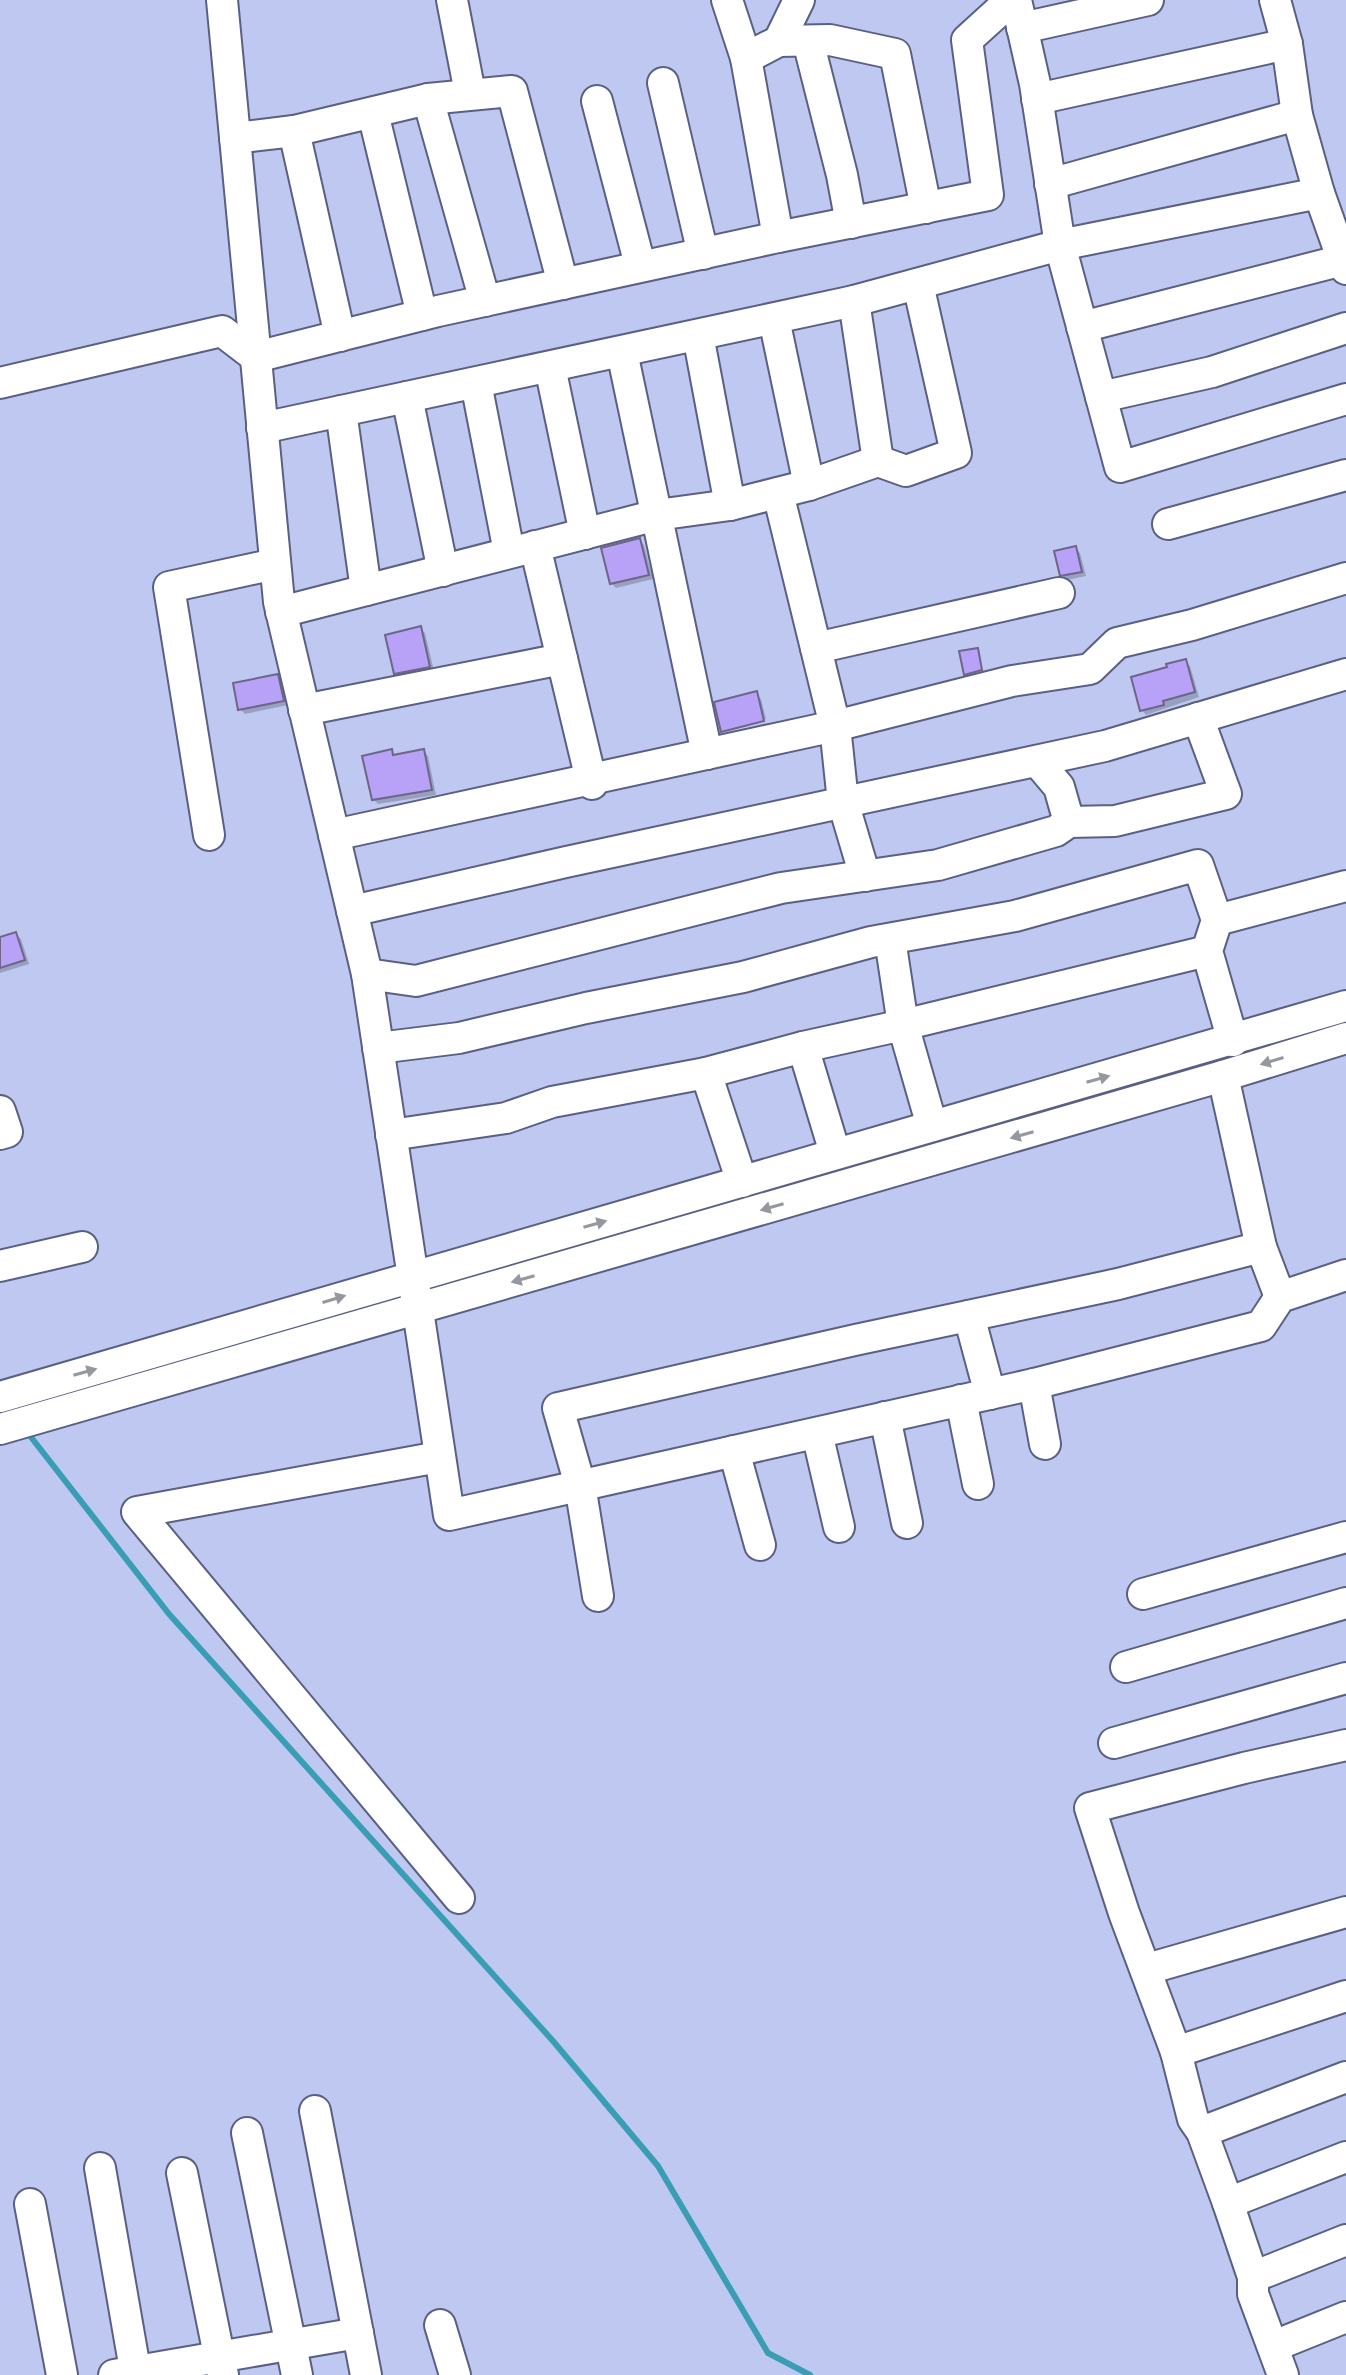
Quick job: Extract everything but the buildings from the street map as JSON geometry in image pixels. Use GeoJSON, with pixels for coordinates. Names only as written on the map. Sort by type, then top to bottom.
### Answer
{"type":"FeatureCollection","features":[{"type":"Feature","properties":{"kind":"street"},"geometry":{"type":"LineString","coordinates":[[222,0],[281,612],[367,974],[449,1515],[1034,1384],[1261,1326],[1280,1297],[1346,1275]]}},
{"type":"Feature","properties":{"kind":"street"},"geometry":{"type":"LineString","coordinates":[[452,0],[470,93]]}},
{"type":"Feature","properties":{"kind":"street"},"geometry":{"type":"LineString","coordinates":[[727,0],[746,58],[778,237]]}},
{"type":"Feature","properties":{"kind":"street"},"geometry":{"type":"LineString","coordinates":[[799,0],[793,41],[842,175],[851,223]]}},
{"type":"Feature","properties":{"kind":"street"},"geometry":{"type":"LineString","coordinates":[[256,357],[640,265],[988,195],[967,40],[1016,9],[1148,0]]}},
{"type":"Feature","properties":{"kind":"street"},"geometry":{"type":"LineString","coordinates":[[1082,327],[1344,264],[1319,193],[1297,115],[1287,44],[1275,0]]}},
{"type":"Feature","properties":{"kind":"street"},"geometry":{"type":"LineString","coordinates":[[1016,9],[1037,99],[1060,245],[1120,467],[1346,399]]}},
{"type":"Feature","properties":{"kind":"street"},"geometry":{"type":"LineString","coordinates":[[746,58],[793,41],[830,40],[895,54],[926,208]]}},
{"type":"Feature","properties":{"kind":"street"},"geometry":{"type":"LineString","coordinates":[[1037,99],[1287,44]]}},
{"type":"Feature","properties":{"kind":"street"},"geometry":{"type":"LineString","coordinates":[[663,83],[703,254]]}},
{"type":"Feature","properties":{"kind":"street"},"geometry":{"type":"LineString","coordinates":[[235,138],[294,131],[428,99],[512,91],[563,284]]}},
{"type":"Feature","properties":{"kind":"street"},"geometry":{"type":"LineString","coordinates":[[428,99],[485,301]]}},
{"type":"Feature","properties":{"kind":"street"},"geometry":{"type":"LineString","coordinates":[[597,101],[640,265]]}},
{"type":"Feature","properties":{"kind":"street"},"geometry":{"type":"LineString","coordinates":[[373,113],[422,315]]}},
{"type":"Feature","properties":{"kind":"street"},"geometry":{"type":"LineString","coordinates":[[1050,184],[1297,115]]}},
{"type":"Feature","properties":{"kind":"street"},"geometry":{"type":"LineString","coordinates":[[294,131],[340,336]]}},
{"type":"Feature","properties":{"kind":"street"},"geometry":{"type":"LineString","coordinates":[[262,428],[854,301],[1060,245],[1319,193]]}},
{"type":"Feature","properties":{"kind":"street"},"geometry":{"type":"LineString","coordinates":[[281,612],[657,515],[730,505],[778,493],[878,461],[906,471],[956,453],[918,284]]}},
{"type":"Feature","properties":{"kind":"street"},"geometry":{"type":"LineString","coordinates":[[854,301],[878,461]]}},
{"type":"Feature","properties":{"kind":"street"},"geometry":{"type":"LineString","coordinates":[[774,319],[809,485]]}},
{"type":"Feature","properties":{"kind":"street"},"geometry":{"type":"LineString","coordinates":[[1101,397],[1212,372],[1346,328]]}},
{"type":"Feature","properties":{"kind":"street"},"geometry":{"type":"LineString","coordinates":[[0,383],[222,331],[256,357]]}},
{"type":"Feature","properties":{"kind":"street"},"geometry":{"type":"LineString","coordinates":[[698,335],[730,505]]}},
{"type":"Feature","properties":{"kind":"street"},"geometry":{"type":"LineString","coordinates":[[622,352],[707,754]]}},
{"type":"Feature","properties":{"kind":"street"},"geometry":{"type":"LineString","coordinates":[[550,367],[585,534]]}},
{"type":"Feature","properties":{"kind":"street"},"geometry":{"type":"LineString","coordinates":[[476,383],[522,549],[562,659],[591,782]]}},
{"type":"Feature","properties":{"kind":"street"},"geometry":{"type":"LineString","coordinates":[[407,397],[443,571]]}},
{"type":"Feature","properties":{"kind":"street"},"geometry":{"type":"LineString","coordinates":[[341,411],[366,590]]}},
{"type":"Feature","properties":{"kind":"street"},"geometry":{"type":"LineString","coordinates":[[1168,524],[1346,475]]}},
{"type":"Feature","properties":{"kind":"street"},"geometry":{"type":"LineString","coordinates":[[778,493],[835,726],[843,802],[865,876]]}},
{"type":"Feature","properties":{"kind":"street"},"geometry":{"type":"LineString","coordinates":[[209,835],[169,587],[275,564]]}},
{"type":"Feature","properties":{"kind":"street"},"geometry":{"type":"LineString","coordinates":[[334,835],[591,782],[835,726],[1012,681],[1090,669],[1117,643],[1192,625],[1346,578]]}},
{"type":"Feature","properties":{"kind":"street"},"geometry":{"type":"LineString","coordinates":[[816,648],[1059,593]]}},
{"type":"Feature","properties":{"kind":"street"},"geometry":{"type":"LineString","coordinates":[[304,710],[562,659]]}},
{"type":"Feature","properties":{"kind":"street"},"geometry":{"type":"LineString","coordinates":[[352,911],[1105,746],[1346,674]]}},
{"type":"Feature","properties":{"kind":"street"},"geometry":{"type":"LineString","coordinates":[[367,974],[416,981],[781,888],[938,865],[1056,831],[1069,822],[1115,821],[1226,794],[1198,718]]}},
{"type":"Feature","properties":{"kind":"street"},"geometry":{"type":"LineString","coordinates":[[1037,761],[1059,787],[1069,822]]}},
{"type":"Feature","properties":{"kind":"street"},"geometry":{"type":"LineString","coordinates":[[378,1048],[459,1038],[586,1008],[743,977],[890,939],[1015,916],[1198,865],[1217,920],[1207,951],[1233,1041]]}},
{"type":"Feature","properties":{"kind":"street"},"geometry":{"type":"LineString","coordinates":[[1217,920],[1346,886]]}},
{"type":"Feature","properties":{"kind":"street"},"geometry":{"type":"LineString","coordinates":[[890,939],[903,1025],[932,1126]]}},
{"type":"Feature","properties":{"kind":"street"},"geometry":{"type":"LineString","coordinates":[[391,1135],[506,1118],[552,1102],[706,1073],[1207,951]]}},
{"type":"Feature","properties":{"kind":"street"},"geometry":{"type":"LineString","coordinates":[[5,1396],[1346,1006]]}},
{"type":"Feature","properties":{"kind":"street"},"geometry":{"type":"LineString","coordinates":[[13,1425],[1346,1038]]}},
{"type":"Feature","properties":{"kind":"street"},"geometry":{"type":"LineString","coordinates":[[803,1047],[835,1153]]}},
{"type":"Feature","properties":{"kind":"street"},"geometry":{"type":"LineString","coordinates":[[706,1073],[742,1182]]}},
{"type":"Feature","properties":{"kind":"street"},"geometry":{"type":"LineString","coordinates":[[1223,1076],[1261,1247],[1280,1297]]}},
{"type":"Feature","properties":{"kind":"street"},"geometry":{"type":"LineString","coordinates":[[0,1111],[7,1132],[0,1134]]}},
{"type":"Feature","properties":{"kind":"street"},"geometry":{"type":"LineString","coordinates":[[0,1266],[82,1247]]}},
{"type":"Feature","properties":{"kind":"street"},"geometry":{"type":"LineString","coordinates":[[598,1596],[580,1485],[558,1408],[1118,1284],[1261,1247]]}},
{"type":"Feature","properties":{"kind":"street"},"geometry":{"type":"LineString","coordinates":[[969,1316],[976,1397],[978,1484]]}},
{"type":"Feature","properties":{"kind":"street"},"geometry":{"type":"LineString","coordinates":[[1034,1384],[1045,1444]]}},
{"type":"Feature","properties":{"kind":"street"},"geometry":{"type":"LineString","coordinates":[[885,1417],[907,1523]]}},
{"type":"Feature","properties":{"kind":"street"},"geometry":{"type":"LineString","coordinates":[[817,1433],[839,1527]]}},
{"type":"Feature","properties":{"kind":"street"},"geometry":{"type":"LineString","coordinates":[[734,1451],[760,1545]]}},
{"type":"Feature","properties":{"kind":"street"},"geometry":{"type":"LineString","coordinates":[[439,1457],[137,1512],[459,1898]]}},
{"type":"Feature","properties":{"kind":"street"},"geometry":{"type":"LineString","coordinates":[[1143,1594],[1346,1537]]}},
{"type":"Feature","properties":{"kind":"street"},"geometry":{"type":"LineString","coordinates":[[1126,1667],[1346,1603]]}},
{"type":"Feature","properties":{"kind":"street"},"geometry":{"type":"LineString","coordinates":[[1114,1743],[1346,1678]]}},
{"type":"Feature","properties":{"kind":"street"},"geometry":{"type":"LineString","coordinates":[[1283,2375],[1253,2294],[1253,2277],[1228,2203],[1202,2132],[1193,2119],[1176,2052],[1124,1913],[1090,1808],[1346,1745]]}},
{"type":"Feature","properties":{"kind":"street"},"geometry":{"type":"LineString","coordinates":[[1147,1969],[1346,1912]]}},
{"type":"Feature","properties":{"kind":"street"},"geometry":{"type":"LineString","coordinates":[[1176,2052],[1346,1996]]}},
{"type":"Feature","properties":{"kind":"street"},"geometry":{"type":"LineString","coordinates":[[1202,2132],[1346,2077]]}},
{"type":"Feature","properties":{"kind":"street"},"geometry":{"type":"LineString","coordinates":[[315,2111],[366,2375]]}},
{"type":"Feature","properties":{"kind":"street"},"geometry":{"type":"LineString","coordinates":[[247,2133],[297,2375]]}},
{"type":"Feature","properties":{"kind":"street"},"geometry":{"type":"LineString","coordinates":[[1228,2203],[1346,2157]]}},
{"type":"Feature","properties":{"kind":"street"},"geometry":{"type":"LineString","coordinates":[[100,2168],[128,2374],[222,2366],[291,2344],[358,2333]]}},
{"type":"Feature","properties":{"kind":"street"},"geometry":{"type":"LineString","coordinates":[[182,2173],[222,2366]]}},
{"type":"Feature","properties":{"kind":"street"},"geometry":{"type":"LineString","coordinates":[[30,2204],[62,2375]]}},
{"type":"Feature","properties":{"kind":"street"},"geometry":{"type":"LineString","coordinates":[[1253,2277],[1346,2240]]}},
{"type":"Feature","properties":{"kind":"street"},"geometry":{"type":"LineString","coordinates":[[1274,2346],[1346,2317]]}},
{"type":"Feature","properties":{"kind":"street"},"geometry":{"type":"LineString","coordinates":[[440,2325],[455,2375]]}},
{"type":"Feature","properties":{"kind":"waterway"},"geometry":{"type":"LineString","coordinates":[[27,1432],[169,1614],[553,2041],[658,2166],[768,2353],[810,2375]]}}]}
